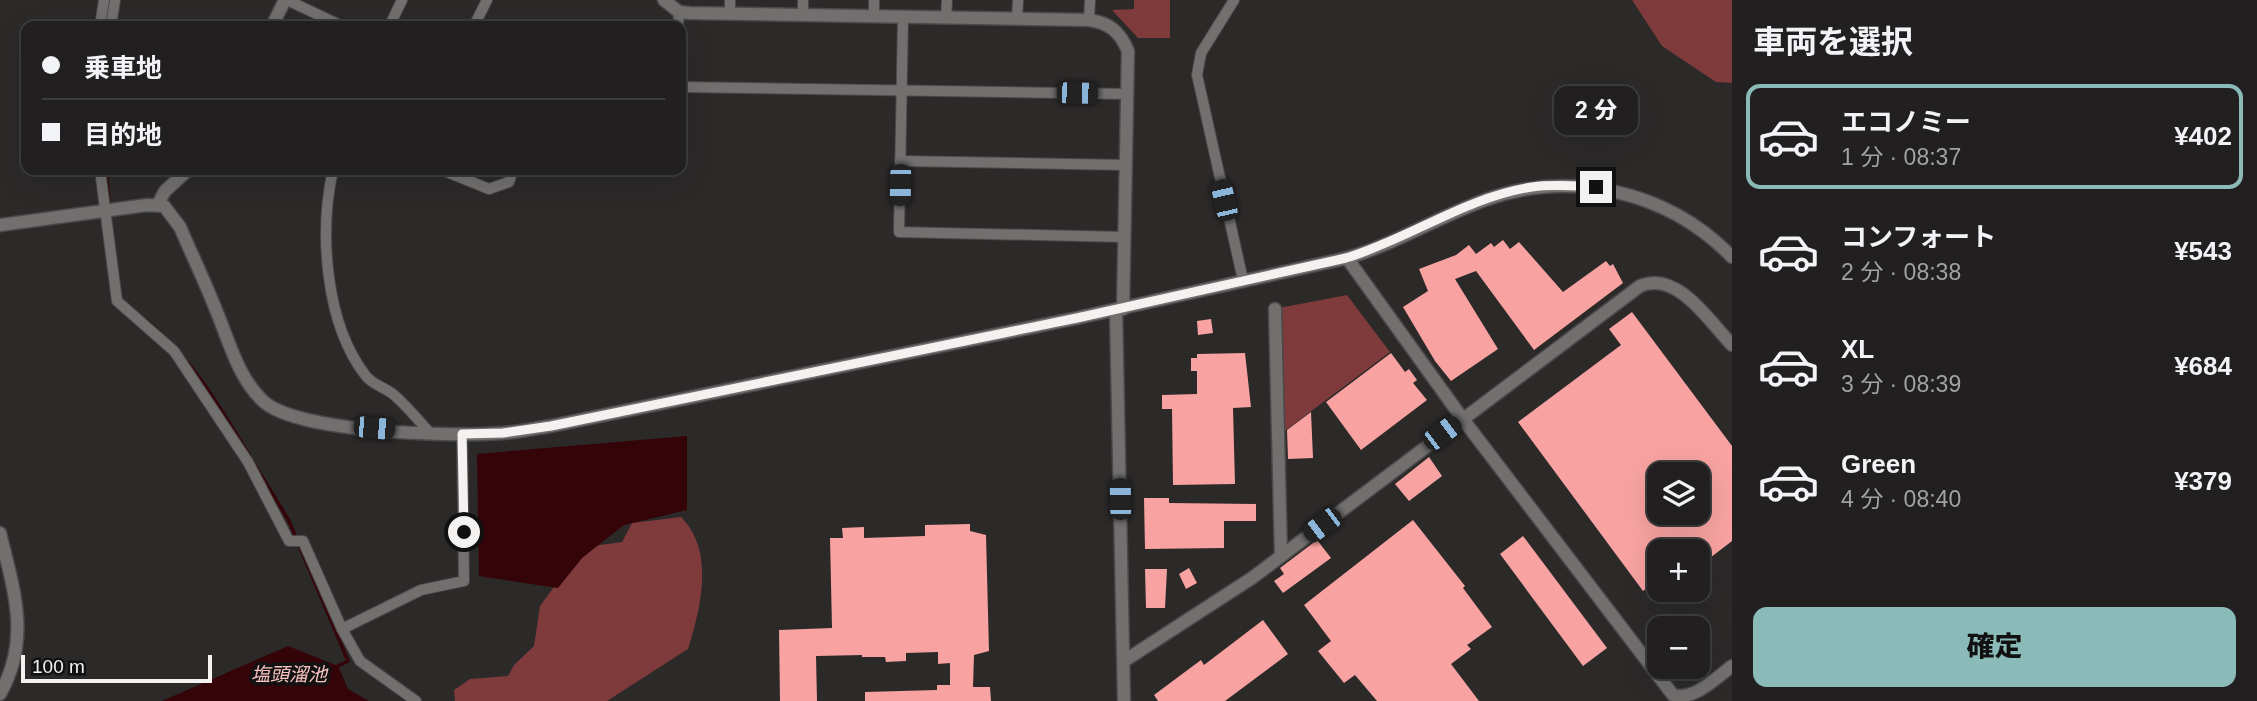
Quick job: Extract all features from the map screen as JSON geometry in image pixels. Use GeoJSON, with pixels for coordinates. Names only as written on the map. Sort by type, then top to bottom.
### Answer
{"type":"FeatureCollection","features":[{"type":"Feature","properties":{"kind":"street"},"geometry":{"type":"LineString","coordinates":[[101,21],[104,0]]}},
{"type":"Feature","properties":{"kind":"street"},"geometry":{"type":"LineString","coordinates":[[112,21],[115,0]]}},
{"type":"Feature","properties":{"kind":"street"},"geometry":{"type":"LineString","coordinates":[[275,21],[286,0],[331,21]]}},
{"type":"Feature","properties":{"kind":"street"},"geometry":{"type":"LineString","coordinates":[[391,21],[402,0]]}},
{"type":"Feature","properties":{"kind":"street"},"geometry":{"type":"LineString","coordinates":[[476,21],[487,0]]}},
{"type":"Feature","properties":{"kind":"street"},"geometry":{"type":"LineString","coordinates":[[664,0],[679,12],[730,7],[803,15],[1089,20],[1110,26],[1124,41],[1128,51],[1128,94],[1119,309],[1124,701]]}},
{"type":"Feature","properties":{"kind":"street"},"geometry":{"type":"LineString","coordinates":[[803,0],[803,15]]}},
{"type":"Feature","properties":{"kind":"street"},"geometry":{"type":"LineString","coordinates":[[874,0],[874,16]]}},
{"type":"Feature","properties":{"kind":"street"},"geometry":{"type":"LineString","coordinates":[[946,18],[947,0]]}},
{"type":"Feature","properties":{"kind":"street"},"geometry":{"type":"LineString","coordinates":[[1017,19],[1018,0]]}},
{"type":"Feature","properties":{"kind":"street"},"geometry":{"type":"LineString","coordinates":[[1089,20],[1090,0]]}},
{"type":"Feature","properties":{"kind":"street"},"geometry":{"type":"LineString","coordinates":[[1234,0],[1201,53],[1197,75],[1243,280]]}},
{"type":"Feature","properties":{"kind":"street"},"geometry":{"type":"LineString","coordinates":[[678,21],[679,12]]}},
{"type":"Feature","properties":{"kind":"street"},"geometry":{"type":"LineString","coordinates":[[903,17],[899,232],[1124,237]]}},
{"type":"Feature","properties":{"kind":"street"},"geometry":{"type":"LineString","coordinates":[[686,87],[1128,94]]}},
{"type":"Feature","properties":{"kind":"street"},"geometry":{"type":"LineString","coordinates":[[900,161],[1126,165]]}},
{"type":"Feature","properties":{"kind":"street"},"geometry":{"type":"LineString","coordinates":[[100,175],[117,302],[174,351],[248,462],[289,541],[303,541],[342,629],[360,661],[416,701]]}},
{"type":"Feature","properties":{"kind":"street"},"geometry":{"type":"LineString","coordinates":[[158,204],[165,191],[183,175]]}},
{"type":"Feature","properties":{"kind":"street"},"geometry":{"type":"LineString","coordinates":[[332,175],[328,194],[326,260],[331,294],[351,356],[369,380],[402,402],[430,433]]}},
{"type":"Feature","properties":{"kind":"street"},"geometry":{"type":"LineString","coordinates":[[454,175],[489,189],[509,182],[510,175]]}},
{"type":"Feature","properties":{"kind":"street"},"geometry":{"type":"LineString","coordinates":[[0,225],[158,204],[169,209],[174,216],[242,372],[263,402],[276,411],[300,420],[462,434],[503,433],[551,426],[1119,309],[1346,258],[1373,250],[1483,201],[1533,187],[1596,187],[1636,196],[1692,223],[1732,257]]}},
{"type":"Feature","properties":{"kind":"street"},"geometry":{"type":"LineString","coordinates":[[1346,258],[1462,418],[1673,695],[1681,698],[1691,696],[1732,666]]}},
{"type":"Feature","properties":{"kind":"street"},"geometry":{"type":"LineString","coordinates":[[1124,661],[1252,578],[1462,418],[1648,282],[1674,287],[1732,345]]}},
{"type":"Feature","properties":{"kind":"street"},"geometry":{"type":"LineString","coordinates":[[1275,309],[1281,556]]}},
{"type":"Feature","properties":{"kind":"street"},"geometry":{"type":"LineString","coordinates":[[342,629],[421,590],[464,581],[462,434]]}},
{"type":"Feature","properties":{"kind":"street"},"geometry":{"type":"LineString","coordinates":[[0,533],[12,585],[18,651],[12,673],[0,694]]}},
{"type":"Feature","properties":{"kind":"shaded area"},"geometry":{"type":"Polygon","coordinates":[[[1134,0],[1170,0],[1170,38],[1138,38],[1112,10],[1134,9],[1134,0]]]}},
{"type":"Feature","properties":{"kind":"shaded area"},"geometry":{"type":"Polygon","coordinates":[[[1632,0],[1732,0],[1732,83],[1716,82],[1662,46],[1632,0]]]}},
{"type":"Feature","properties":{"kind":"shaded area"},"geometry":{"type":"Polygon","coordinates":[[[1347,295],[1390,352],[1282,433],[1279,308],[1347,295]]]}},
{"type":"Feature","properties":{"kind":"shaded area"},"geometry":{"type":"Polygon","coordinates":[[[681,517],[692,531],[702,563],[700,598],[688,649],[607,701],[455,701],[454,690],[470,679],[508,676],[514,665],[534,646],[540,606],[567,569],[593,546],[622,542],[632,523],[681,517]]]}},
{"type":"Feature","properties":{"kind":"water"},"geometry":{"type":"Polygon","coordinates":[[[687,436],[687,510],[624,525],[582,558],[558,588],[479,576],[477,454],[687,436]]]}},
{"type":"Feature","properties":{"kind":"water","name":"塩頭溜池"},"geometry":{"type":"Polygon","coordinates":[[[288,646],[338,666],[348,689],[369,701],[162,701],[288,646]]]}},
{"type":"Feature","properties":{"kind":"building"},"geometry":{"type":"Polygon","coordinates":[[[1503,240],[1510,249],[1519,242],[1563,292],[1606,261],[1610,266],[1613,264],[1623,283],[1534,350],[1476,271],[1455,279],[1498,349],[1451,381],[1435,361],[1403,307],[1428,291],[1419,269],[1456,255],[1469,245],[1476,254],[1491,243],[1494,247],[1503,240]]]}},
{"type":"Feature","properties":{"kind":"building"},"geometry":{"type":"Polygon","coordinates":[[[1632,312],[1732,446],[1732,541],[1710,558],[1710,539],[1647,539],[1647,588],[1643,591],[1518,422],[1621,345],[1609,329],[1632,312]]]}},
{"type":"Feature","properties":{"kind":"building"},"geometry":{"type":"Polygon","coordinates":[[[1211,319],[1213,333],[1198,335],[1197,321],[1211,319]]]}},
{"type":"Feature","properties":{"kind":"building"},"geometry":{"type":"Polygon","coordinates":[[[1245,353],[1251,407],[1233,408],[1235,484],[1173,485],[1172,409],[1162,409],[1162,395],[1197,394],[1197,371],[1191,371],[1191,358],[1197,358],[1197,354],[1245,353]]]}},
{"type":"Feature","properties":{"kind":"building"},"geometry":{"type":"Polygon","coordinates":[[[1391,353],[1405,372],[1409,369],[1417,380],[1413,383],[1427,400],[1361,450],[1326,402],[1391,353]]]}},
{"type":"Feature","properties":{"kind":"building"},"geometry":{"type":"Polygon","coordinates":[[[1311,412],[1313,458],[1288,459],[1287,430],[1311,412]]]}},
{"type":"Feature","properties":{"kind":"building"},"geometry":{"type":"Polygon","coordinates":[[[1429,457],[1442,476],[1409,501],[1395,484],[1429,457]]]}},
{"type":"Feature","properties":{"kind":"building"},"geometry":{"type":"Polygon","coordinates":[[[1144,498],[1169,498],[1169,503],[1256,504],[1256,521],[1224,521],[1224,548],[1145,549],[1144,498]]]}},
{"type":"Feature","properties":{"kind":"building"},"geometry":{"type":"Polygon","coordinates":[[[1413,520],[1465,586],[1463,588],[1492,627],[1467,645],[1471,649],[1451,664],[1479,701],[1377,701],[1355,675],[1344,683],[1318,651],[1331,641],[1304,605],[1413,520]]]}},
{"type":"Feature","properties":{"kind":"building"},"geometry":{"type":"Polygon","coordinates":[[[970,524],[970,531],[986,535],[989,651],[974,655],[973,687],[990,687],[991,701],[865,701],[865,692],[937,690],[937,685],[950,685],[950,663],[938,664],[938,652],[906,653],[906,661],[886,662],[885,657],[862,655],[816,656],[817,701],[780,701],[779,630],[832,628],[830,538],[843,538],[842,528],[864,527],[864,538],[925,536],[925,525],[970,524]]]}},
{"type":"Feature","properties":{"kind":"building"},"geometry":{"type":"Polygon","coordinates":[[[1523,536],[1607,648],[1583,666],[1500,554],[1523,536]]]}},
{"type":"Feature","properties":{"kind":"building"},"geometry":{"type":"Polygon","coordinates":[[[1317,540],[1331,558],[1283,593],[1274,581],[1284,574],[1280,568],[1317,540]]]}},
{"type":"Feature","properties":{"kind":"building"},"geometry":{"type":"Polygon","coordinates":[[[1189,568],[1197,583],[1186,589],[1179,574],[1189,568]]]}},
{"type":"Feature","properties":{"kind":"building"},"geometry":{"type":"Polygon","coordinates":[[[1145,569],[1167,569],[1165,608],[1146,608],[1145,569]]]}},
{"type":"Feature","properties":{"kind":"building"},"geometry":{"type":"Polygon","coordinates":[[[1263,620],[1288,654],[1225,701],[1158,701],[1154,695],[1201,660],[1204,665],[1263,620]]]}},
{"type":"Feature","properties":{"kind":"waterway"},"geometry":{"type":"LineString","coordinates":[[106,175],[109,204]]}},
{"type":"Feature","properties":{"kind":"waterway"},"geometry":{"type":"LineString","coordinates":[[146,320],[191,367],[249,455]]}},
{"type":"Feature","properties":{"kind":"waterway"},"geometry":{"type":"LineString","coordinates":[[253,462],[289,521],[348,661],[338,666]]}},
{"type":"Feature","properties":{"kind":"route"},"geometry":{"type":"LineString","coordinates":[[464,532],[462,434],[503,433],[551,426],[1097,314],[1346,258],[1373,250],[1509,192],[1533,187],[1596,187]]}}]}
